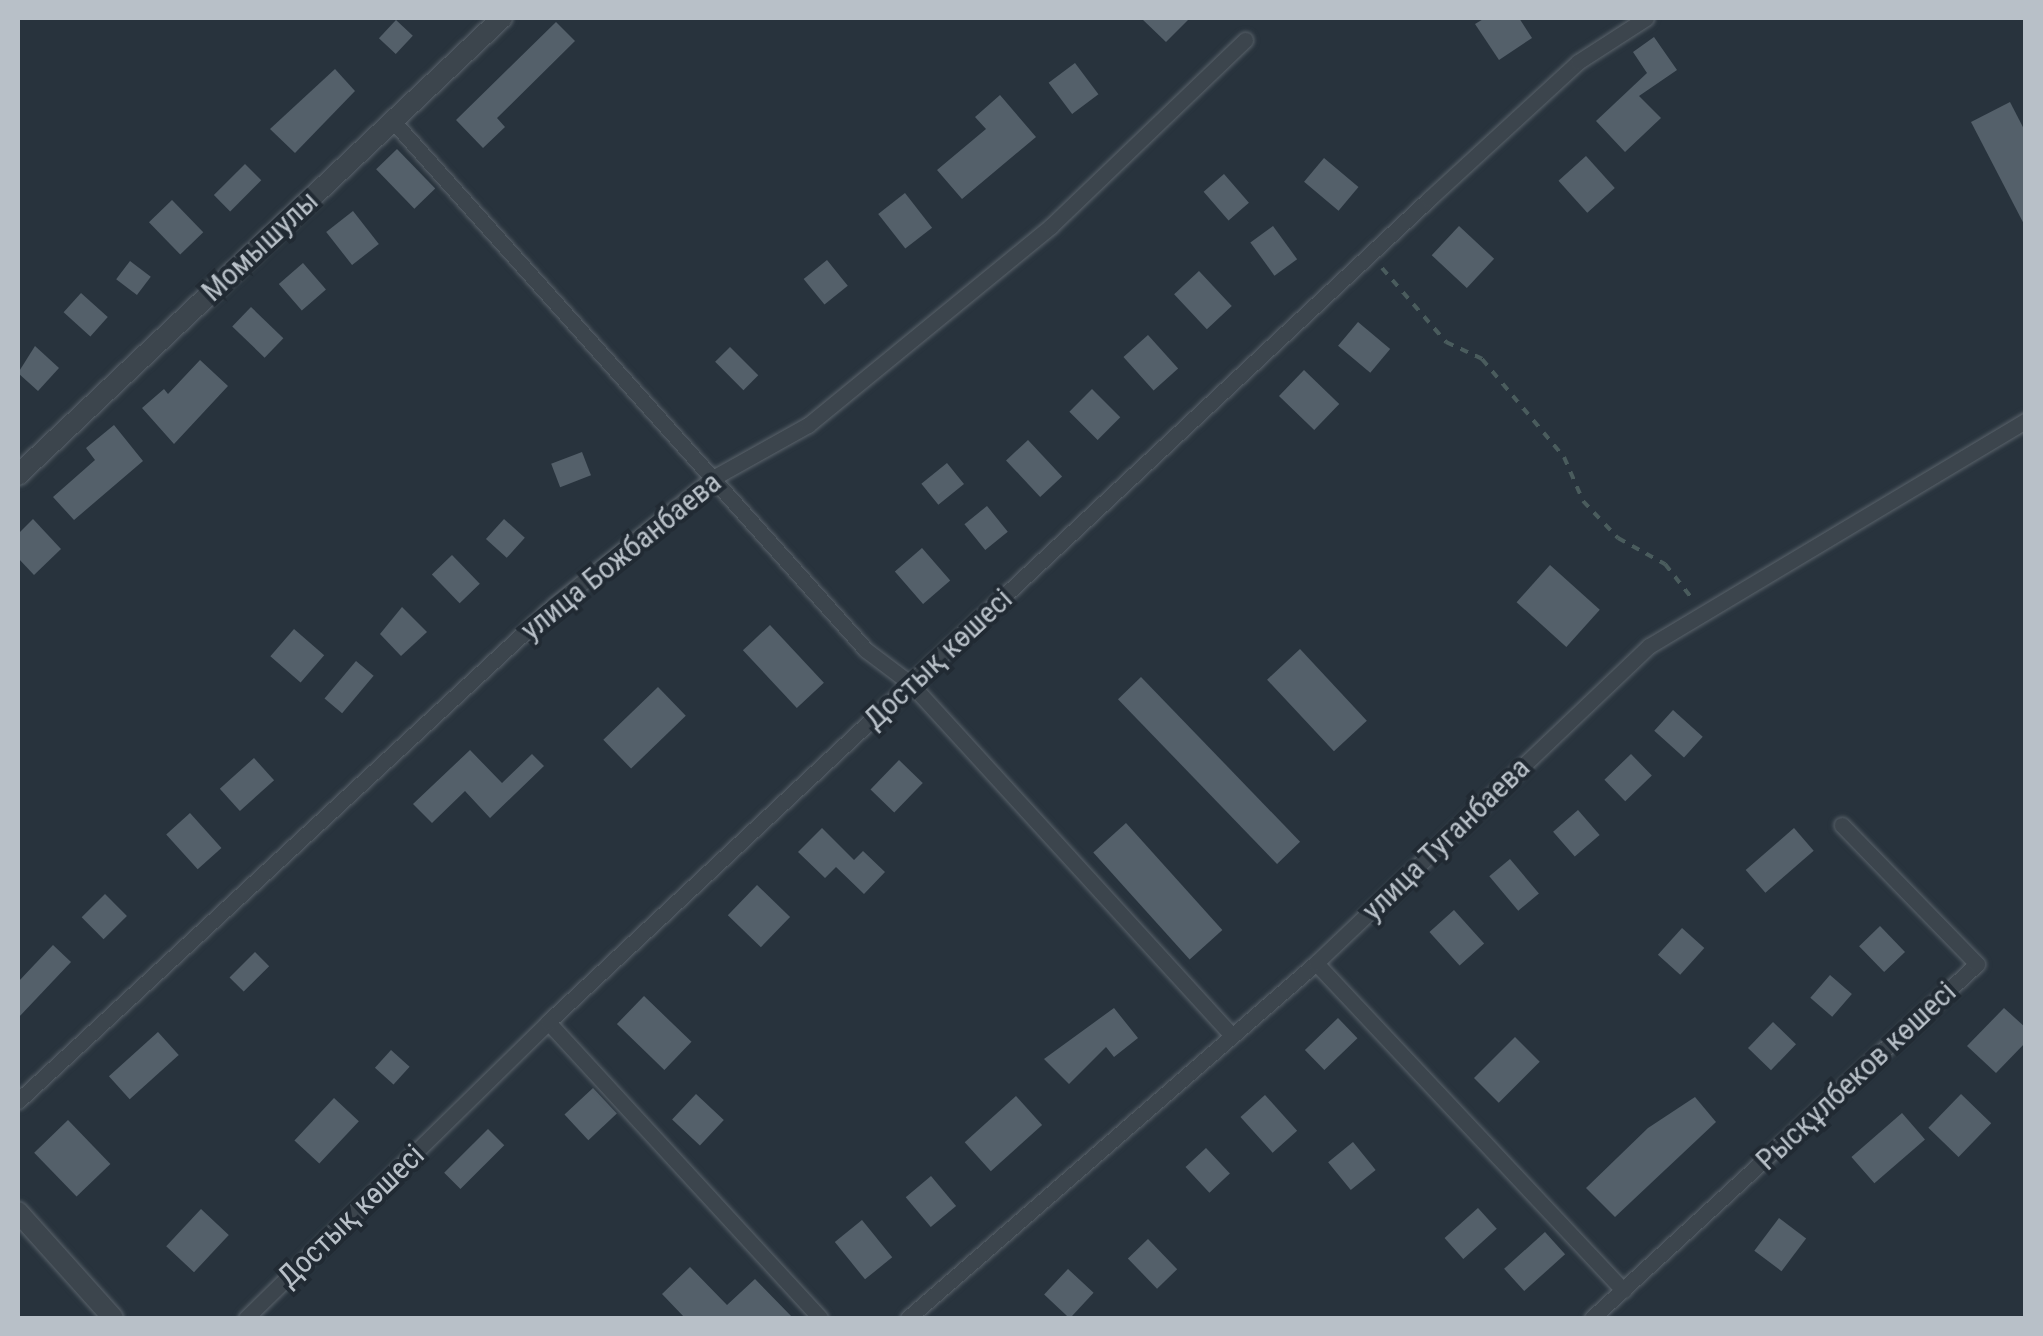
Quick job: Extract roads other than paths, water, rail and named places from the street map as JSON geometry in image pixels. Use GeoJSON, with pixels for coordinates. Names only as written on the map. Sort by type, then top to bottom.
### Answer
{"type":"FeatureCollection","features":[{"type":"Feature","properties":{"kind":"street","name":"Момышулы"},"geometry":{"type":"LineString","coordinates":[[18,474],[502,18]]}},
{"type":"Feature","properties":{"kind":"street","name":"Достық көшесі"},"geometry":{"type":"LineString","coordinates":[[246,1318],[548,1022],[1370,254],[1578,62],[1646,18]]}},
{"type":"Feature","properties":{"kind":"street","name":"улица Божбанбаева"},"geometry":{"type":"LineString","coordinates":[[18,1101],[554,605],[712,478],[808,425],[1052,226],[1246,40]]}},
{"type":"Feature","properties":{"kind":"street"},"geometry":{"type":"LineString","coordinates":[[392,120],[866,650],[911,684],[1232,1036]]}},
{"type":"Feature","properties":{"kind":"street","name":"улица Туганбаева"},"geometry":{"type":"LineString","coordinates":[[908,1318],[1316,963],[1649,646],[1700,609],[2026,420]]}},
{"type":"Feature","properties":{"kind":"street","name":"Рысқұлбеков көшесі"},"geometry":{"type":"LineString","coordinates":[[1592,1318],[1977,964],[1842,825]]}},
{"type":"Feature","properties":{"kind":"street"},"geometry":{"type":"LineString","coordinates":[[1316,963],[1623,1290]]}},
{"type":"Feature","properties":{"kind":"street"},"geometry":{"type":"LineString","coordinates":[[548,1022],[820,1318]]}},
{"type":"Feature","properties":{"kind":"street"},"geometry":{"type":"LineString","coordinates":[[18,1212],[113,1318]]}}]}
